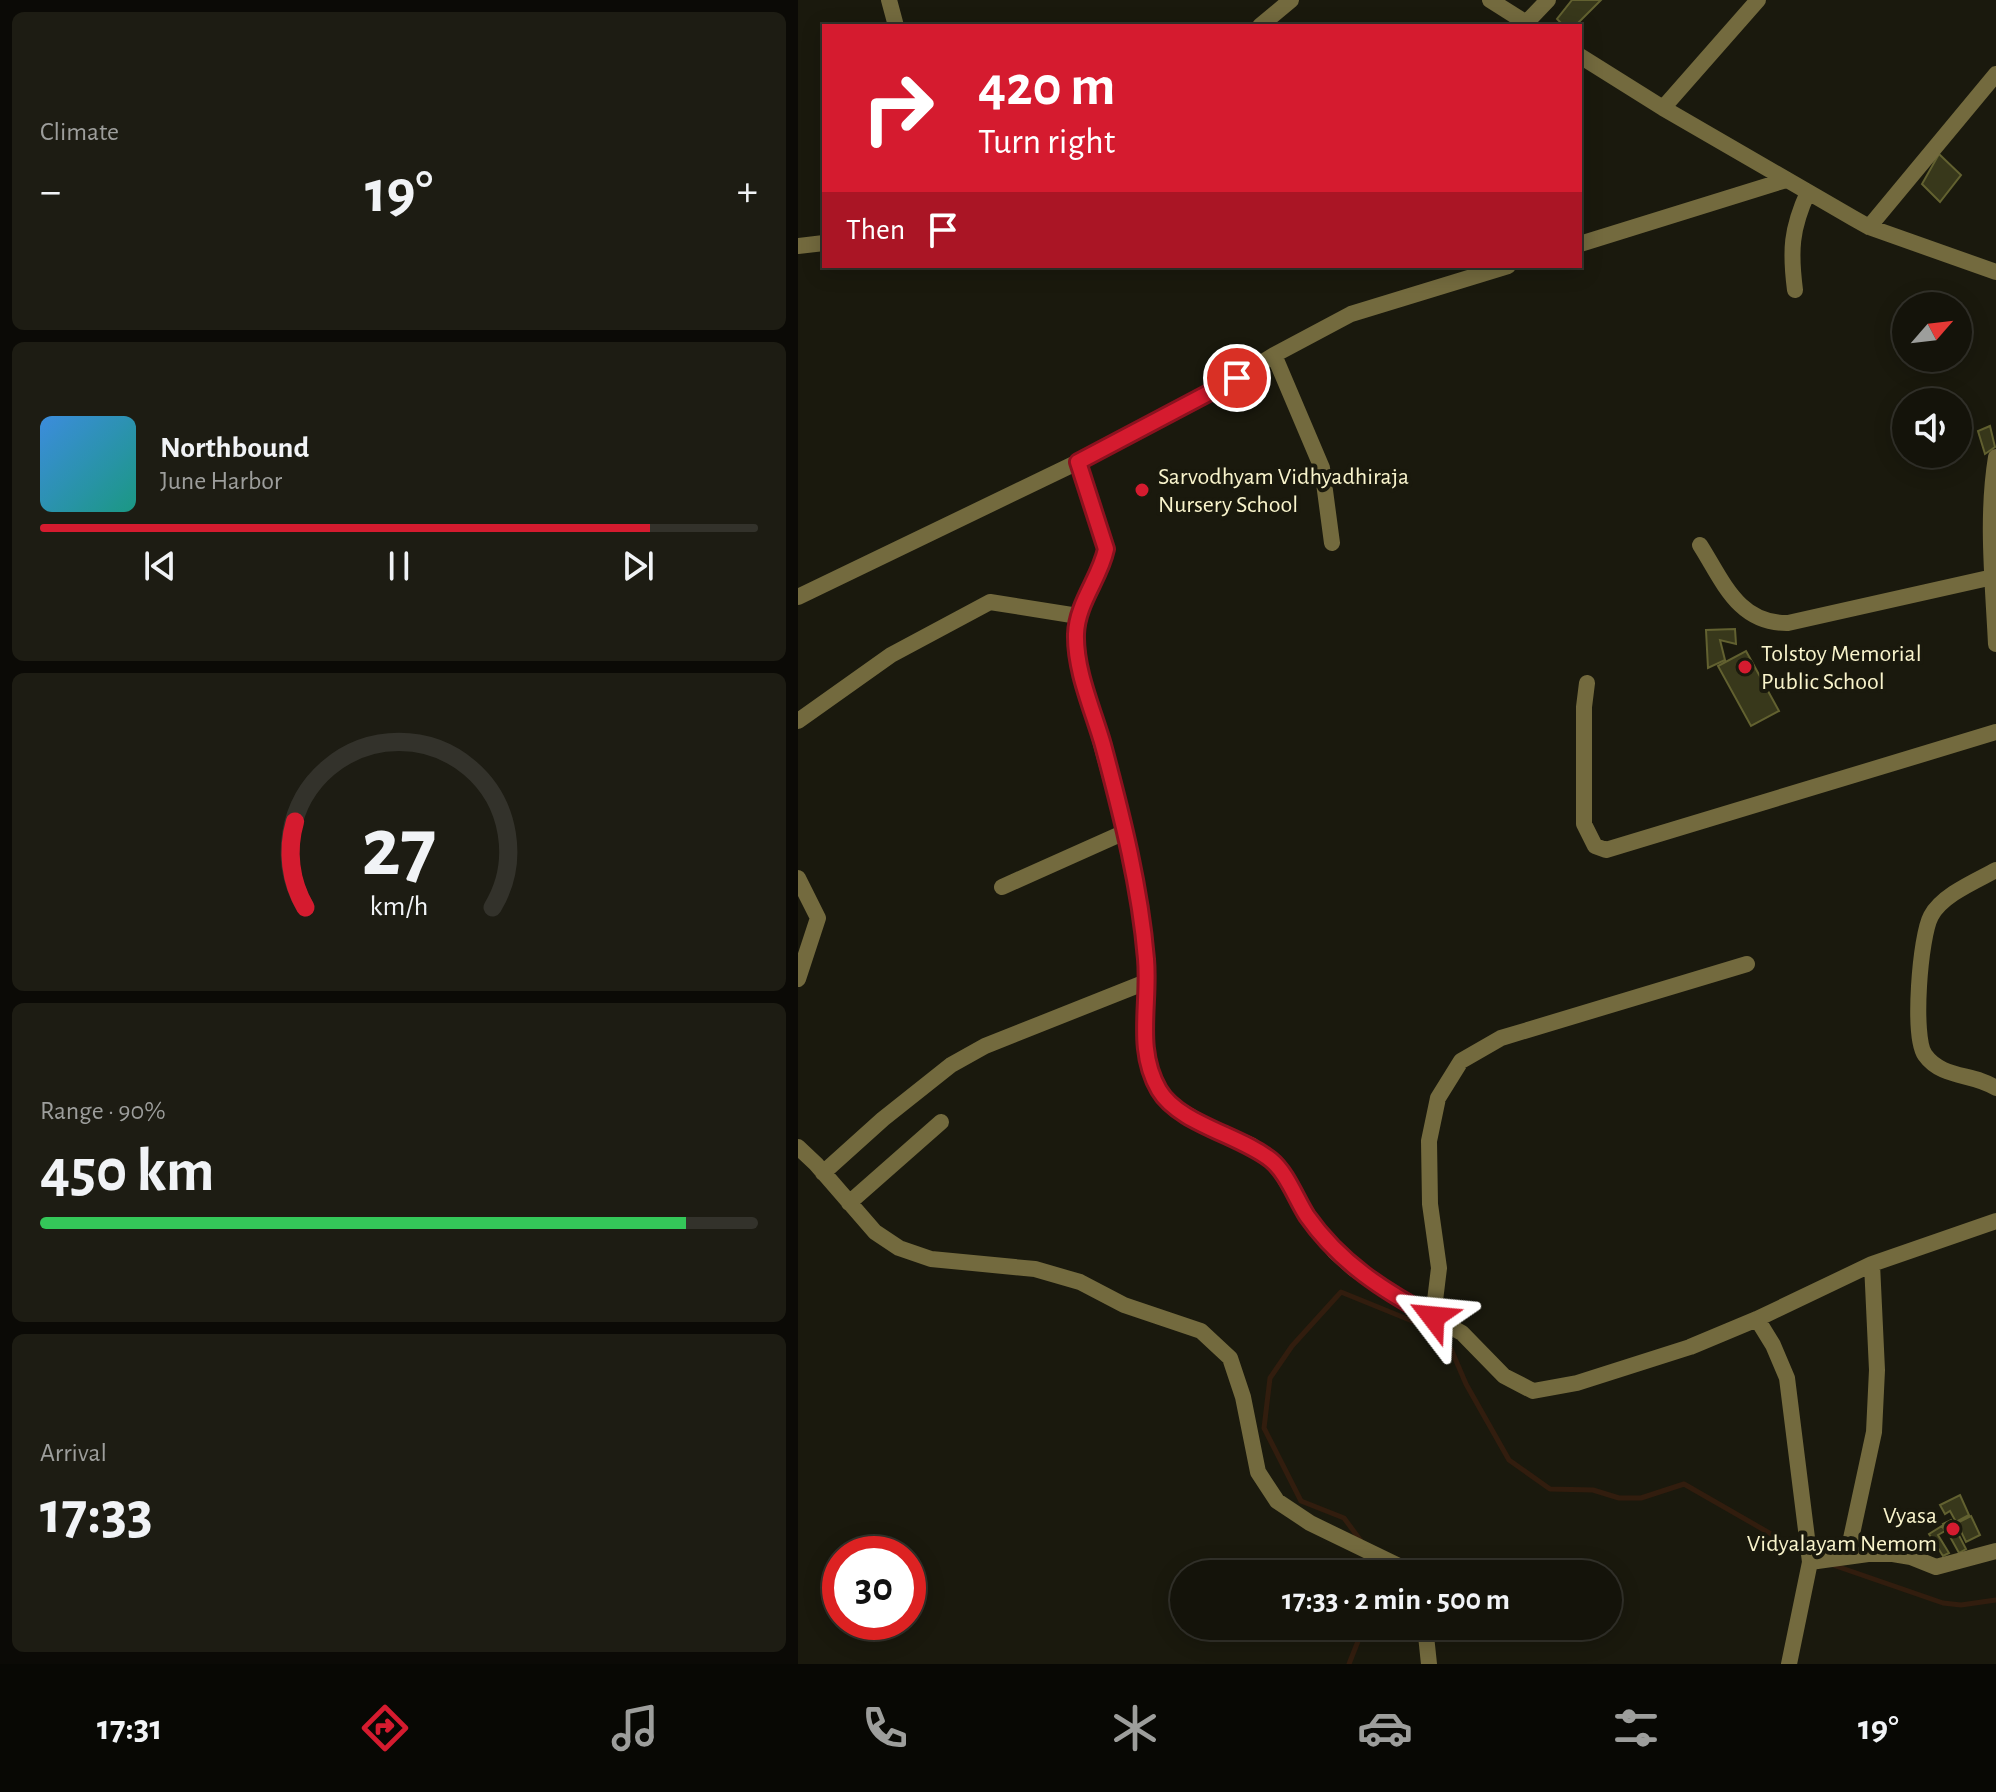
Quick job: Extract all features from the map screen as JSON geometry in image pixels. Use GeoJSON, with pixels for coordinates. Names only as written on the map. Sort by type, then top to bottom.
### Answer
{"type":"FeatureCollection","features":[{"type":"Feature","properties":{"kind":"street"},"geometry":{"type":"LineString","coordinates":[[889,0],[895,24]]}},
{"type":"Feature","properties":{"kind":"street"},"geometry":{"type":"LineString","coordinates":[[1262,24],[1291,0]]}},
{"type":"Feature","properties":{"kind":"street"},"geometry":{"type":"LineString","coordinates":[[1490,0],[1529,24],[1548,0]]}},
{"type":"Feature","properties":{"kind":"street"},"geometry":{"type":"LineString","coordinates":[[1663,108],[1758,0]]}},
{"type":"Feature","properties":{"kind":"street"},"geometry":{"type":"LineString","coordinates":[[1582,57],[1663,108],[1869,227],[1996,272]]}},
{"type":"Feature","properties":{"kind":"street"},"geometry":{"type":"LineString","coordinates":[[1869,227],[1996,74]]}},
{"type":"Feature","properties":{"kind":"street"},"geometry":{"type":"LineString","coordinates":[[1582,243],[1786,180]]}},
{"type":"Feature","properties":{"kind":"street"},"geometry":{"type":"LineString","coordinates":[[1795,290],[1790,257],[1792,238],[1797,215],[1808,192]]}},
{"type":"Feature","properties":{"kind":"street"},"geometry":{"type":"LineString","coordinates":[[798,246],[822,243]]}},
{"type":"Feature","properties":{"kind":"street"},"geometry":{"type":"LineString","coordinates":[[798,597],[1078,462],[1219,389],[1351,314],[1501,268]]}},
{"type":"Feature","properties":{"kind":"street"},"geometry":{"type":"LineString","coordinates":[[1274,355],[1322,468],[1332,543]]}},
{"type":"Feature","properties":{"kind":"street"},"geometry":{"type":"LineString","coordinates":[[1996,457],[1992,483],[1996,644]]}},
{"type":"Feature","properties":{"kind":"street"},"geometry":{"type":"LineString","coordinates":[[1078,462],[1106,549],[1103,563],[1078,616],[1077,656],[1125,832],[1138,900],[1147,962],[1144,1039],[1148,1060],[1160,1093],[1178,1109],[1209,1127],[1251,1145],[1275,1163],[1308,1217],[1335,1252],[1354,1269],[1392,1295],[1462,1333],[1504,1376],[1533,1391],[1577,1383],[1676,1352],[1757,1319],[1872,1264],[1996,1221]]}},
{"type":"Feature","properties":{"kind":"street"},"geometry":{"type":"LineString","coordinates":[[1700,545],[1744,610],[1771,623],[1788,623],[1993,577]]}},
{"type":"Feature","properties":{"kind":"street"},"geometry":{"type":"LineString","coordinates":[[798,721],[891,655],[990,602],[1078,616]]}},
{"type":"Feature","properties":{"kind":"street"},"geometry":{"type":"LineString","coordinates":[[1587,683],[1584,707],[1584,824],[1595,846],[1606,850],[1996,732]]}},
{"type":"Feature","properties":{"kind":"street"},"geometry":{"type":"LineString","coordinates":[[1002,887],[1125,832]]}},
{"type":"Feature","properties":{"kind":"street"},"geometry":{"type":"LineString","coordinates":[[1996,870],[1954,893],[1931,915],[1923,945],[1917,1033],[1924,1055],[1941,1069],[1985,1080],[1996,1088]]}},
{"type":"Feature","properties":{"kind":"street"},"geometry":{"type":"LineString","coordinates":[[798,878],[818,918],[798,979]]}},
{"type":"Feature","properties":{"kind":"street"},"geometry":{"type":"LineString","coordinates":[[1433,1317],[1439,1268],[1430,1204],[1429,1141],[1438,1098],[1461,1061],[1501,1038],[1747,964]]}},
{"type":"Feature","properties":{"kind":"street"},"geometry":{"type":"LineString","coordinates":[[823,1173],[883,1119],[951,1065],[985,1046],[1146,982]]}},
{"type":"Feature","properties":{"kind":"street"},"geometry":{"type":"LineString","coordinates":[[849,1203],[941,1122]]}},
{"type":"Feature","properties":{"kind":"street"},"geometry":{"type":"LineString","coordinates":[[798,1147],[875,1232],[899,1248],[931,1259],[1035,1269],[1080,1282],[1124,1305],[1201,1331],[1230,1358],[1243,1397],[1258,1472],[1277,1501],[1310,1523],[1386,1560]]}},
{"type":"Feature","properties":{"kind":"street"},"geometry":{"type":"LineString","coordinates":[[1847,1557],[1874,1432],[1877,1370],[1872,1264]]}},
{"type":"Feature","properties":{"kind":"street"},"geometry":{"type":"LineString","coordinates":[[1757,1319],[1773,1345],[1787,1378],[1810,1562],[1789,1664]]}},
{"type":"Feature","properties":{"kind":"street"},"geometry":{"type":"LineString","coordinates":[[1810,1562],[1893,1554],[1936,1567],[1996,1551]]}},
{"type":"Feature","properties":{"kind":"street"},"geometry":{"type":"LineString","coordinates":[[1426,1640],[1429,1664]]}},
{"type":"Feature","properties":{"kind":"building"},"geometry":{"type":"Polygon","coordinates":[[[1572,0],[1601,0],[1577,24],[1562,24],[1557,19],[1572,0]]]}},
{"type":"Feature","properties":{"kind":"building"},"geometry":{"type":"Polygon","coordinates":[[[1939,154],[1961,175],[1940,202],[1922,184],[1939,154]]]}},
{"type":"Feature","properties":{"kind":"building"},"geometry":{"type":"Polygon","coordinates":[[[1990,426],[1995,447],[1985,454],[1978,431],[1990,426]]]}},
{"type":"Feature","properties":{"kind":"building"},"geometry":{"type":"Polygon","coordinates":[[[1735,629],[1736,644],[1720,640],[1725,660],[1708,668],[1706,630],[1735,629]]]}},
{"type":"Feature","properties":{"kind":"building"},"geometry":{"type":"Polygon","coordinates":[[[1746,651],[1779,711],[1751,726],[1718,666],[1746,651]]]}},
{"type":"Feature","properties":{"kind":"building"},"geometry":{"type":"Polygon","coordinates":[[[1960,1495],[1969,1515],[1956,1522],[1950,1511],[1945,1514],[1940,1505],[1960,1495]]]}},
{"type":"Feature","properties":{"kind":"building"},"geometry":{"type":"Polygon","coordinates":[[[1971,1516],[1980,1535],[1966,1542],[1957,1523],[1971,1516]]]}},
{"type":"Feature","properties":{"kind":"building"},"geometry":{"type":"Polygon","coordinates":[[[1951,1520],[1966,1549],[1959,1553],[1943,1524],[1951,1520]]]}},
{"type":"Feature","properties":{"kind":"building"},"geometry":{"type":"Polygon","coordinates":[[[1942,1526],[1945,1531],[1938,1535],[1949,1553],[1943,1556],[1929,1534],[1942,1526]]]}},
{"type":"Feature","properties":{"kind":"waterway"},"geometry":{"type":"LineString","coordinates":[[1361,1541],[1344,1518],[1301,1501],[1264,1428],[1270,1378],[1292,1346],[1341,1292],[1432,1329],[1451,1349],[1466,1384],[1509,1460],[1550,1489],[1593,1490],[1619,1498],[1641,1498],[1684,1484],[1799,1550]]}},
{"type":"Feature","properties":{"kind":"waterway"},"geometry":{"type":"LineString","coordinates":[[1833,1565],[1943,1603],[1961,1605],[1996,1600]]}},
{"type":"Feature","properties":{"kind":"waterway"},"geometry":{"type":"LineString","coordinates":[[1349,1664],[1358,1640]]}},
{"type":"Feature","properties":{"kind":"place","name":"Sarvodhyam Vidhyadhiraja Nursery School"},"geometry":{"type":"Point","coordinates":[1142,490]}},
{"type":"Feature","properties":{"kind":"place","name":"Tolstoy Memorial Public School"},"geometry":{"type":"Point","coordinates":[1745,667]}},
{"type":"Feature","properties":{"kind":"place","name":"Vyasa Vidyalayam Nemom"},"geometry":{"type":"Point","coordinates":[1953,1529]}},
{"type":"Feature","properties":{"kind":"route"},"geometry":{"type":"LineString","coordinates":[[1237,378],[1078,462],[1106,549],[1103,563],[1078,616],[1077,656],[1125,832],[1138,900],[1147,962],[1144,1039],[1148,1060],[1160,1093],[1178,1109],[1209,1127],[1251,1145],[1275,1163],[1308,1217],[1335,1252],[1392,1295],[1433,1317]]}}]}
